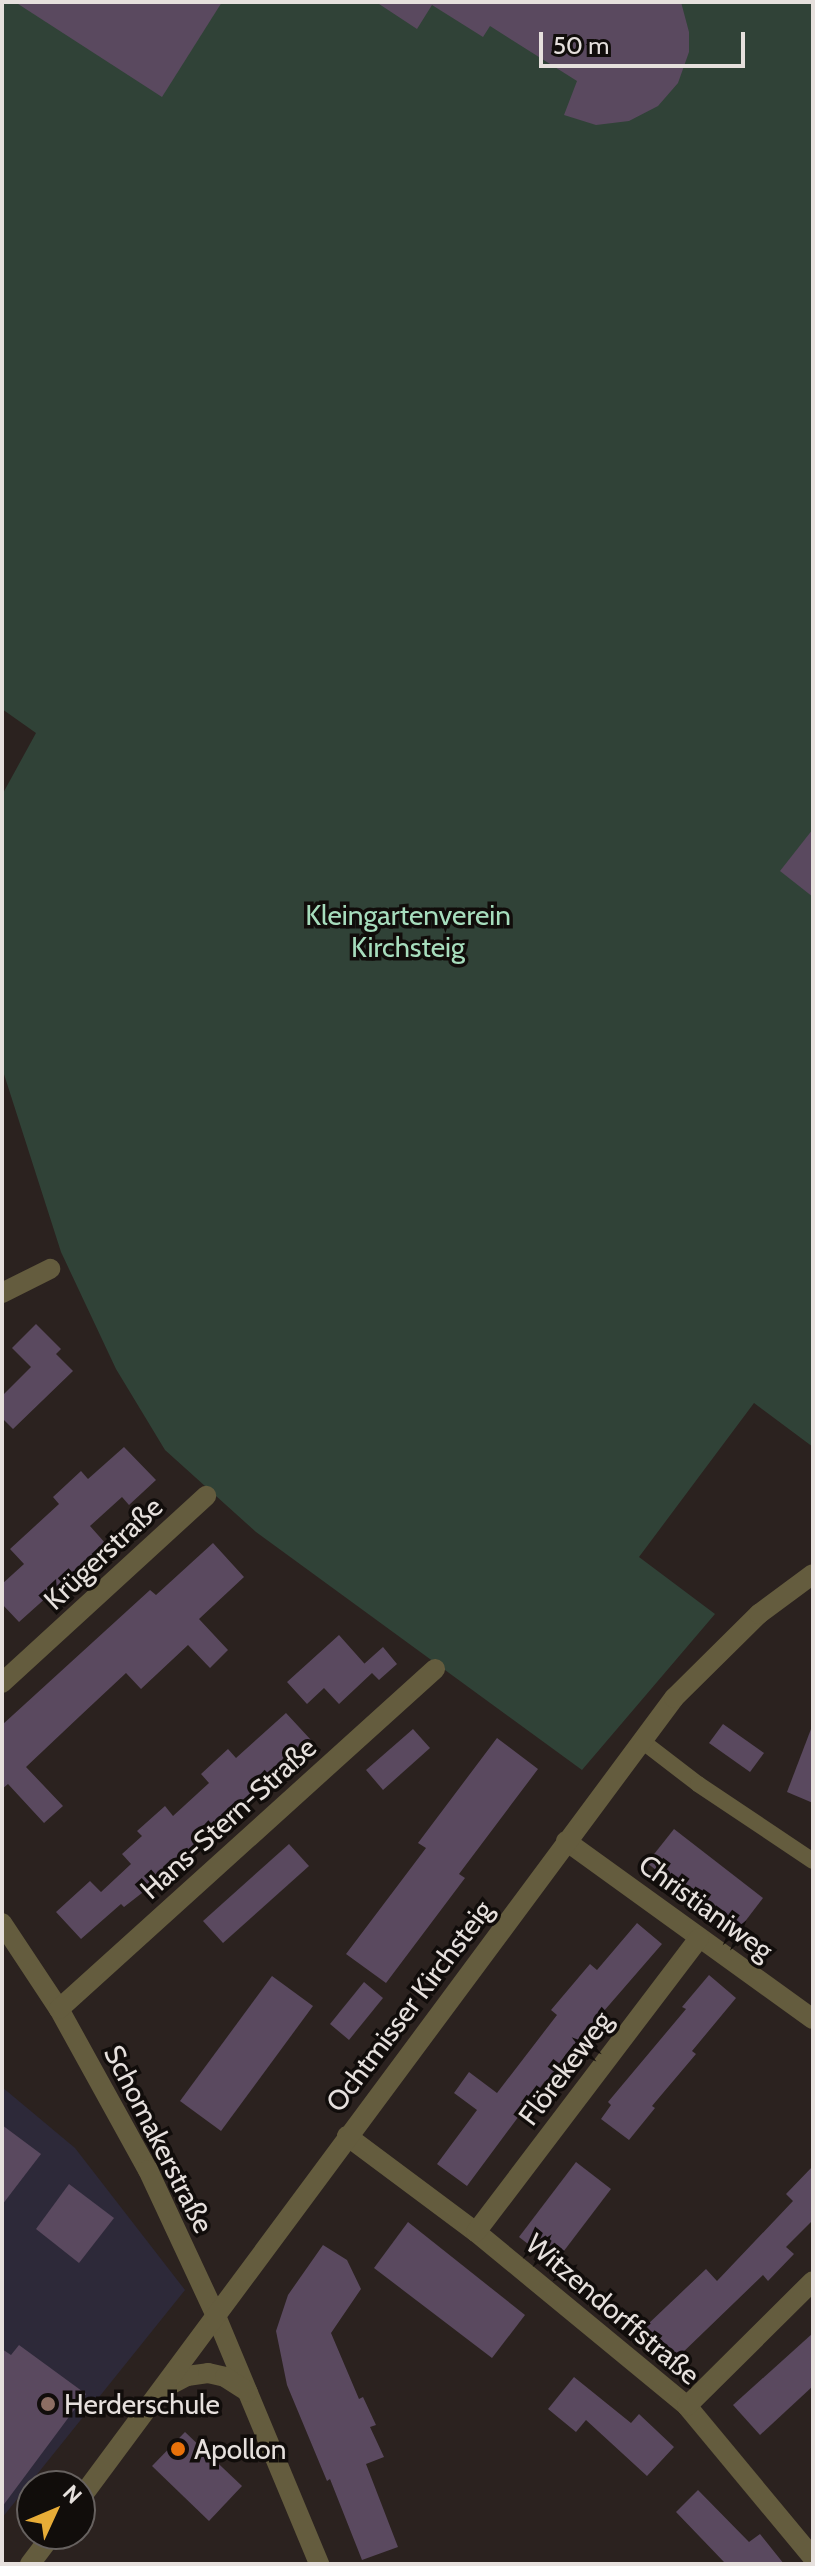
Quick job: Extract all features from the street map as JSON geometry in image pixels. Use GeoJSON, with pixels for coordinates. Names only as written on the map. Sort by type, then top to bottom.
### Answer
{"type":"FeatureCollection","features":[{"type":"Feature","properties":{"kind":"street"},"geometry":{"type":"LineString","coordinates":[[2,1293],[50,1269]]}},
{"type":"Feature","properties":{"kind":"street","name":"Krügerstraße"},"geometry":{"type":"LineString","coordinates":[[2,1683],[206,1496]]}},
{"type":"Feature","properties":{"kind":"street","name":"Ochtmisser Kirchsteig"},"geometry":{"type":"LineString","coordinates":[[96,2478],[642,1741],[714,1654],[759,1614],[813,1574]]}},
{"type":"Feature","properties":{"kind":"street","name":"Hans-Stern-Straße"},"geometry":{"type":"LineString","coordinates":[[59,2009],[435,1669]]}},
{"type":"Feature","properties":{"kind":"street","name":"Christianiweg"},"geometry":{"type":"LineString","coordinates":[[566,1841],[813,2019]]}},
{"type":"Feature","properties":{"kind":"street","name":"Schomakerstraße"},"geometry":{"type":"LineString","coordinates":[[2,1923],[59,2009],[148,2170],[216,2316],[319,2564]]}},
{"type":"Feature","properties":{"kind":"street","name":"Flörekeweg"},"geometry":{"type":"LineString","coordinates":[[476,2232],[699,1938]]}},
{"type":"Feature","properties":{"kind":"street","name":"Witzendorffstraße"},"geometry":{"type":"LineString","coordinates":[[347,2136],[476,2232],[687,2406],[813,2558]]}},
{"type":"Feature","properties":{"kind":"street"},"geometry":{"type":"LineString","coordinates":[[687,2406],[813,2281]]}},
{"type":"Feature","properties":{"kind":"street"},"geometry":{"type":"LineString","coordinates":[[165,2388],[187,2376],[208,2373],[225,2377],[248,2392]]}},
{"type":"Feature","properties":{"kind":"lane"},"geometry":{"type":"LineString","coordinates":[[642,1741],[698,1784],[813,1861]]}},
{"type":"Feature","properties":{"kind":"shaded area","name":"Herderschule"},"geometry":{"type":"Polygon","coordinates":[[[2,2087],[75,2148],[185,2290],[41,2470],[16,2470],[16,2501],[2,2518],[2,2087]]]}},
{"type":"Feature","properties":{"kind":"green space","name":"Kleingartenverein Kirchsteig"},"geometry":{"type":"Polygon","coordinates":[[[2,2],[813,2],[813,1447],[754,1403],[639,1557],[715,1614],[582,1770],[256,1532],[165,1450],[116,1369],[61,1252],[2,1068],[2,795],[36,733],[2,709],[2,2]]]}},
{"type":"Feature","properties":{"kind":"building"},"geometry":{"type":"Polygon","coordinates":[[[15,2],[222,2],[162,97],[15,2]]]}},
{"type":"Feature","properties":{"kind":"building"},"geometry":{"type":"Polygon","coordinates":[[[376,2],[681,2],[689,32],[689,52],[678,83],[658,106],[629,121],[596,125],[564,115],[577,81],[490,26],[483,37],[432,5],[417,29],[376,2]]]}},
{"type":"Feature","properties":{"kind":"building"},"geometry":{"type":"Polygon","coordinates":[[[813,829],[813,897],[780,871],[813,829]]]}},
{"type":"Feature","properties":{"kind":"building"},"geometry":{"type":"Polygon","coordinates":[[[36,1324],[61,1349],[56,1354],[73,1371],[13,1429],[2,1418],[2,1396],[31,1367],[12,1348],[36,1324]]]}},
{"type":"Feature","properties":{"kind":"building"},"geometry":{"type":"Polygon","coordinates":[[[124,1447],[156,1480],[129,1505],[122,1497],[90,1526],[114,1553],[96,1570],[87,1561],[19,1622],[2,1604],[2,1584],[24,1564],[10,1549],[59,1504],[53,1497],[81,1471],[88,1479],[124,1447]]]}},
{"type":"Feature","properties":{"kind":"building"},"geometry":{"type":"Polygon","coordinates":[[[213,1543],[244,1577],[199,1619],[228,1650],[210,1668],[188,1645],[141,1689],[126,1673],[80,1716],[26,1767],[63,1806],[44,1823],[8,1784],[2,1789],[2,1725],[150,1590],[156,1595],[213,1543]]]}},
{"type":"Feature","properties":{"kind":"building"},"geometry":{"type":"Polygon","coordinates":[[[339,1635],[364,1664],[383,1647],[397,1664],[379,1680],[372,1673],[339,1704],[324,1688],[307,1704],[287,1682],[339,1635]]]}},
{"type":"Feature","properties":{"kind":"building"},"geometry":{"type":"Polygon","coordinates":[[[286,1713],[311,1740],[151,1886],[124,1907],[121,1904],[81,1939],[56,1912],[90,1881],[101,1892],[131,1864],[122,1854],[142,1836],[137,1831],[165,1806],[173,1816],[209,1783],[201,1774],[228,1749],[236,1758],[286,1713]]]}},
{"type":"Feature","properties":{"kind":"building"},"geometry":{"type":"Polygon","coordinates":[[[723,1724],[764,1753],[750,1772],[709,1743],[723,1724]]]}},
{"type":"Feature","properties":{"kind":"building"},"geometry":{"type":"Polygon","coordinates":[[[413,1729],[430,1748],[383,1790],[366,1770],[413,1729]]]}},
{"type":"Feature","properties":{"kind":"building"},"geometry":{"type":"Polygon","coordinates":[[[813,1729],[813,1803],[787,1792],[813,1729]]]}},
{"type":"Feature","properties":{"kind":"building"},"geometry":{"type":"Polygon","coordinates":[[[497,1738],[538,1769],[459,1874],[465,1878],[386,1983],[346,1954],[426,1848],[418,1843],[497,1738]]]}},
{"type":"Feature","properties":{"kind":"building"},"geometry":{"type":"Polygon","coordinates":[[[674,1829],[763,1898],[737,1932],[647,1863],[674,1829]]]}},
{"type":"Feature","properties":{"kind":"building"},"geometry":{"type":"Polygon","coordinates":[[[289,1844],[309,1866],[223,1943],[203,1921],[289,1844]]]}},
{"type":"Feature","properties":{"kind":"building"},"geometry":{"type":"Polygon","coordinates":[[[637,1923],[662,1944],[571,2049],[574,2051],[564,2064],[547,2083],[545,2081],[467,2186],[437,2164],[477,2110],[454,2093],[469,2072],[497,2093],[557,2015],[551,2010],[590,1964],[597,1970],[637,1923]]]}},
{"type":"Feature","properties":{"kind":"building"},"geometry":{"type":"Polygon","coordinates":[[[709,1975],[736,1998],[692,2051],[696,2054],[652,2106],[655,2108],[629,2140],[601,2119],[611,2105],[608,2102],[686,2009],[682,2007],[709,1975]]]}},
{"type":"Feature","properties":{"kind":"building"},"geometry":{"type":"Polygon","coordinates":[[[272,1976],[313,2006],[221,2131],[180,2101],[272,1976]]]}},
{"type":"Feature","properties":{"kind":"building"},"geometry":{"type":"Polygon","coordinates":[[[364,1982],[383,1998],[349,2040],[330,2024],[364,1982]]]}},
{"type":"Feature","properties":{"kind":"building"},"geometry":{"type":"Polygon","coordinates":[[[2,2125],[41,2154],[2,2205],[2,2125]]]}},
{"type":"Feature","properties":{"kind":"building"},"geometry":{"type":"Polygon","coordinates":[[[576,2162],[611,2189],[554,2264],[519,2237],[576,2162]]]}},
{"type":"Feature","properties":{"kind":"building"},"geometry":{"type":"Polygon","coordinates":[[[813,2166],[813,2220],[786,2247],[794,2254],[768,2281],[763,2275],[677,2358],[646,2326],[706,2269],[717,2281],[793,2201],[786,2194],[813,2166]]]}},
{"type":"Feature","properties":{"kind":"building"},"geometry":{"type":"Polygon","coordinates":[[[69,2184],[114,2218],[79,2263],[36,2229],[69,2184]]]}},
{"type":"Feature","properties":{"kind":"building"},"geometry":{"type":"Polygon","coordinates":[[[408,2222],[525,2315],[492,2358],[374,2268],[408,2222]]]}},
{"type":"Feature","properties":{"kind":"building"},"geometry":{"type":"Polygon","coordinates":[[[323,2245],[347,2260],[361,2289],[331,2333],[359,2399],[363,2397],[376,2425],[370,2427],[384,2457],[366,2464],[398,2547],[362,2560],[330,2479],[327,2481],[287,2385],[276,2331],[288,2295],[323,2245]]]}},
{"type":"Feature","properties":{"kind":"building"},"geometry":{"type":"Polygon","coordinates":[[[813,2333],[813,2386],[760,2435],[733,2405],[813,2333]]]}},
{"type":"Feature","properties":{"kind":"building"},"geometry":{"type":"Polygon","coordinates":[[[19,2345],[86,2394],[30,2470],[16,2470],[16,2488],[2,2507],[2,2349],[11,2355],[19,2345]]]}},
{"type":"Feature","properties":{"kind":"building"},"geometry":{"type":"Polygon","coordinates":[[[574,2377],[631,2423],[639,2414],[674,2447],[647,2476],[586,2420],[576,2432],[548,2409],[574,2377]]]}},
{"type":"Feature","properties":{"kind":"building"},"geometry":{"type":"Polygon","coordinates":[[[185,2432],[242,2486],[209,2521],[152,2466],[185,2432]]]}},
{"type":"Feature","properties":{"kind":"building"},"geometry":{"type":"Polygon","coordinates":[[[698,2490],[749,2542],[760,2534],[784,2564],[721,2564],[724,2562],[676,2512],[698,2490]]]}},
{"type":"Feature","properties":{"kind":"place","name":"Herderschule"},"geometry":{"type":"Point","coordinates":[48,2404]}},
{"type":"Feature","properties":{"kind":"place","name":"Apollon"},"geometry":{"type":"Point","coordinates":[178,2449]}}]}
